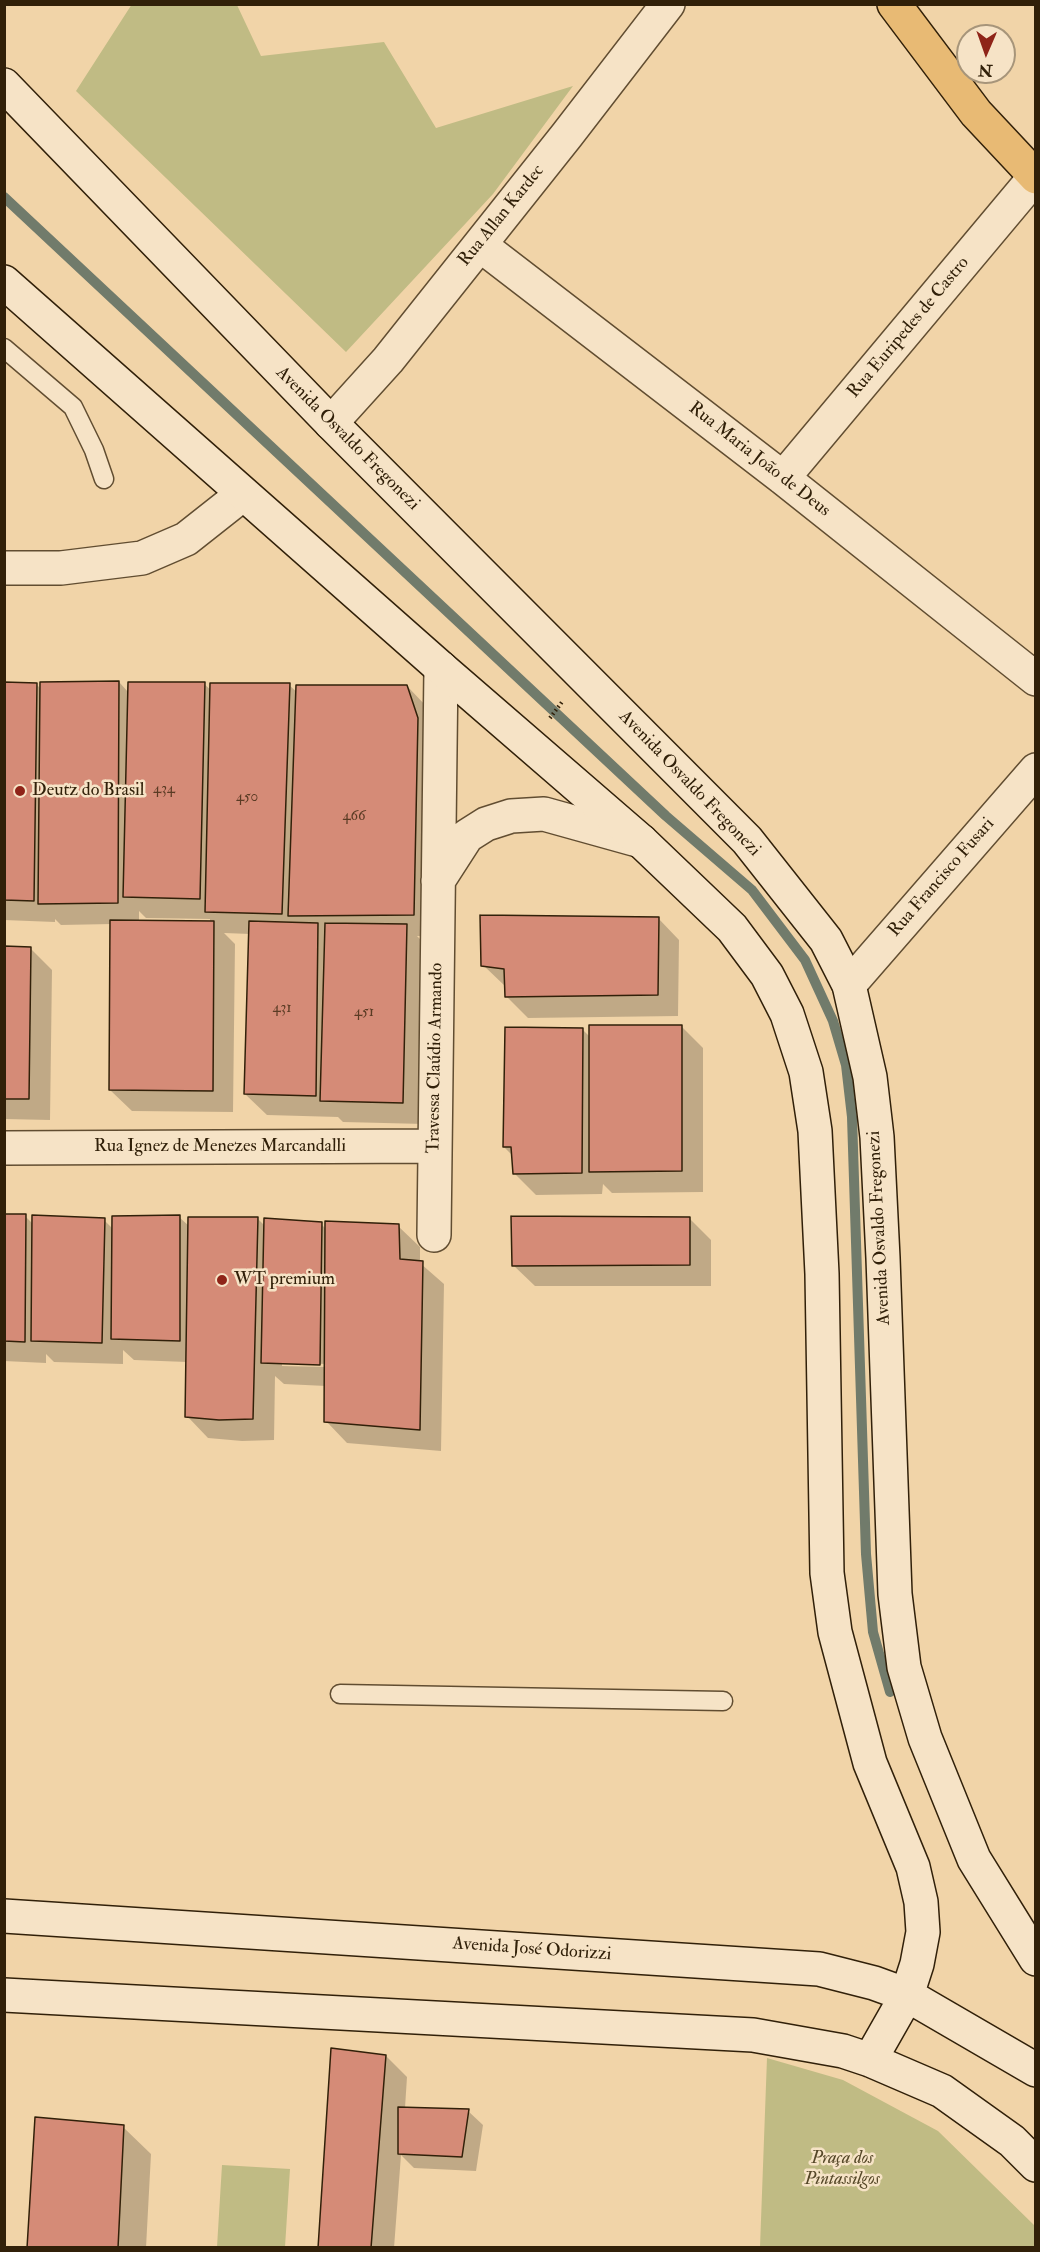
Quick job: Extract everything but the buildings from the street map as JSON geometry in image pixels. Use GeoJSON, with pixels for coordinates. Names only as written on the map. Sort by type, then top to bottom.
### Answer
{"type":"FeatureCollection","features":[{"type":"Feature","properties":{"kind":"main road"},"geometry":{"type":"LineString","coordinates":[[894,4],[976,113],[1035,177]]}},
{"type":"Feature","properties":{"kind":"street","name":"Rua Allan Kardec"},"geometry":{"type":"LineString","coordinates":[[331,423],[388,360],[668,4]]}},
{"type":"Feature","properties":{"kind":"street","name":"Avenida Osvaldo Fregonezi"},"geometry":{"type":"LineString","coordinates":[[4,85],[331,423],[747,840],[826,940],[849,985],[870,1077],[877,1137],[895,1594],[904,1667],[925,1738],[974,1859],[1035,1959]]}},
{"type":"Feature","properties":{"kind":"street","name":"Rua Euripedes de Castro"},"geometry":{"type":"LineString","coordinates":[[783,478],[1035,177]]}},
{"type":"Feature","properties":{"kind":"street","name":"Rua Maria João de Deus"},"geometry":{"type":"LineString","coordinates":[[480,245],[783,478],[1035,679]]}},
{"type":"Feature","properties":{"kind":"street"},"geometry":{"type":"LineString","coordinates":[[4,282],[441,668],[642,841],[732,928],[767,975],[787,1014],[806,1072],[815,1131],[822,1274],[826,1574],[835,1632],[870,1763],[913,1868],[921,1902],[923,1932],[917,1964],[907,1995],[856,2056]]}},
{"type":"Feature","properties":{"kind":"street"},"geometry":{"type":"LineString","coordinates":[[4,568],[61,568],[142,558],[186,540],[243,494]]}},
{"type":"Feature","properties":{"kind":"street","name":"Travessa Claúdio Armando"},"geometry":{"type":"LineString","coordinates":[[434,1235],[441,668]]}},
{"type":"Feature","properties":{"kind":"street","name":"Rua Francisco Fusari"},"geometry":{"type":"LineString","coordinates":[[849,985],[1035,770]]}},
{"type":"Feature","properties":{"kind":"street"},"geometry":{"type":"LineString","coordinates":[[438,881],[468,836],[486,824],[511,816],[544,814],[642,841]]}},
{"type":"Feature","properties":{"kind":"street","name":"Rua Ignez de Menezes Marcandalli"},"geometry":{"type":"LineString","coordinates":[[4,1148],[435,1146]]}},
{"type":"Feature","properties":{"kind":"street","name":"Avenida José Odorizzi"},"geometry":{"type":"LineString","coordinates":[[4,1916],[819,1969],[874,1983],[907,1995],[1035,2070]]}},
{"type":"Feature","properties":{"kind":"street"},"geometry":{"type":"LineString","coordinates":[[4,1995],[753,2035],[856,2056],[942,2091],[1012,2141],[1035,2165]]}},
{"type":"Feature","properties":{"kind":"lane"},"geometry":{"type":"LineString","coordinates":[[4,348],[73,408],[94,450],[104,479]]}},
{"type":"Feature","properties":{"kind":"lane"},"geometry":{"type":"LineString","coordinates":[[340,1694],[723,1701]]}},
{"type":"Feature","properties":{"kind":"path"},"geometry":{"type":"LineString","coordinates":[[546,724],[566,696]]}},
{"type":"Feature","properties":{"kind":"green space"},"geometry":{"type":"Polygon","coordinates":[[[132,4],[237,5],[261,56],[384,42],[436,128],[573,86],[493,194],[346,352],[76,91],[132,4]]]}},
{"type":"Feature","properties":{"kind":"green space","name":"Praça dos Pintassilgos"},"geometry":{"type":"Polygon","coordinates":[[[767,2058],[843,2080],[938,2131],[1035,2226],[1035,2247],[760,2247],[767,2058]]]}},
{"type":"Feature","properties":{"kind":"green space"},"geometry":{"type":"Polygon","coordinates":[[[222,2165],[290,2169],[285,2247],[217,2247],[222,2165]]]}},
{"type":"Feature","properties":{"kind":"waterway"},"geometry":{"type":"LineString","coordinates":[[4,197],[666,816],[752,890],[805,960],[833,1021],[846,1065],[852,1117],[866,1554],[873,1632],[890,1692]]}},
{"type":"Feature","properties":{"kind":"place","name":"Deutz do Brasil"},"geometry":{"type":"Point","coordinates":[20,791]}},
{"type":"Feature","properties":{"kind":"place","name":"WT premium"},"geometry":{"type":"Point","coordinates":[222,1280]}}]}
